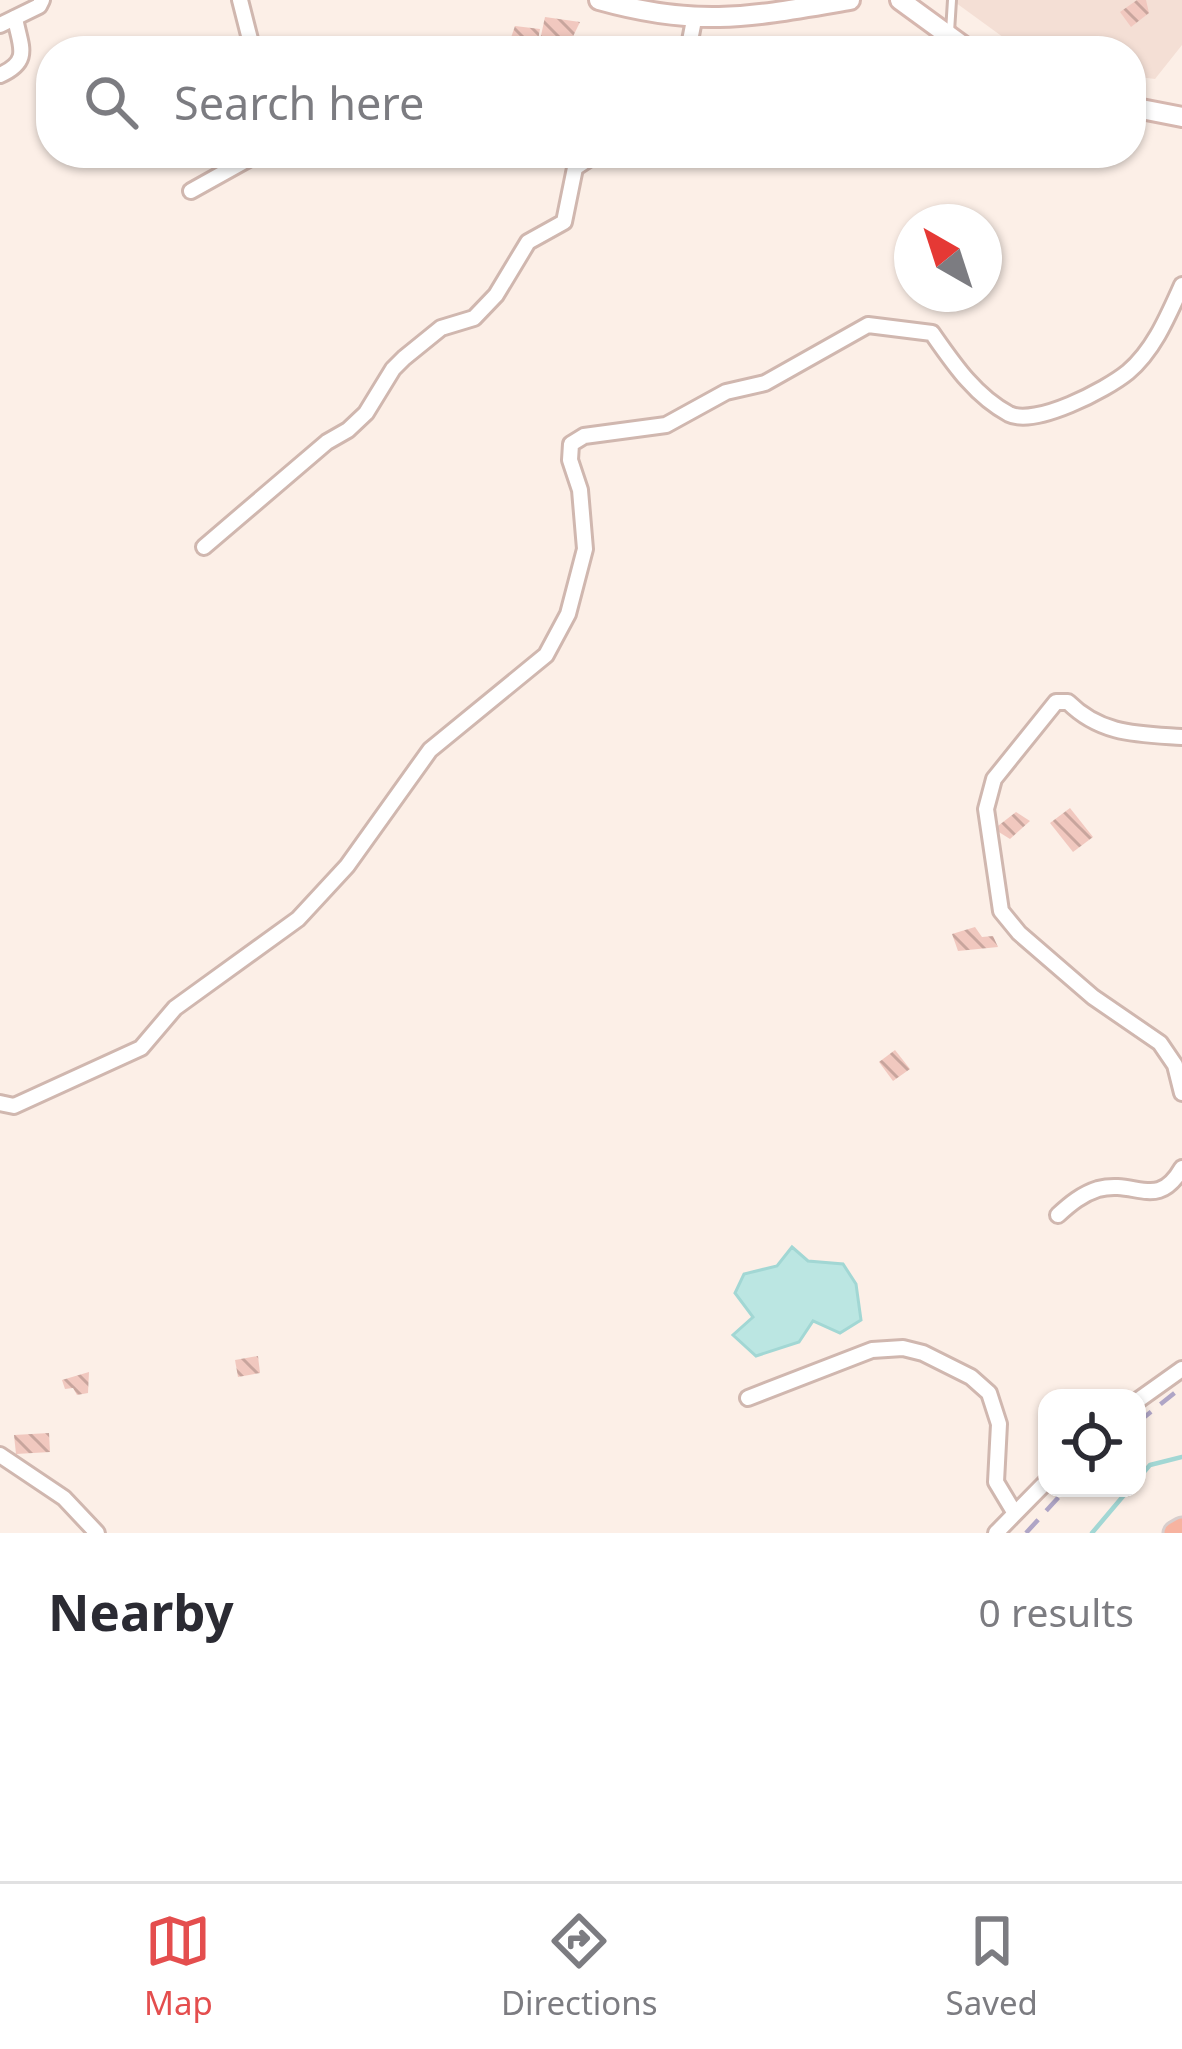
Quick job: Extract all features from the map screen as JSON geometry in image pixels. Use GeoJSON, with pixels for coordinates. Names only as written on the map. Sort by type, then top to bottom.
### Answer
{"type":"FeatureCollection","features":[{"type":"Feature","properties":{"kind":"main road"},"geometry":{"type":"LineString","coordinates":[[599,0],[694,20],[747,18],[850,0]]}},
{"type":"Feature","properties":{"kind":"main road"},"geometry":{"type":"LineString","coordinates":[[900,0],[950,35]]}},
{"type":"Feature","properties":{"kind":"main road"},"geometry":{"type":"LineString","coordinates":[[1146,110],[1182,117]]}},
{"type":"Feature","properties":{"kind":"street"},"geometry":{"type":"LineString","coordinates":[[0,26],[42,0]]}},
{"type":"Feature","properties":{"kind":"street"},"geometry":{"type":"LineString","coordinates":[[240,0],[249,36]]}},
{"type":"Feature","properties":{"kind":"street"},"geometry":{"type":"LineString","coordinates":[[0,75],[21,63],[25,53],[15,18]]}},
{"type":"Feature","properties":{"kind":"street"},"geometry":{"type":"LineString","coordinates":[[691,36],[694,20]]}},
{"type":"Feature","properties":{"kind":"street"},"geometry":{"type":"LineString","coordinates":[[191,191],[233,168]]}},
{"type":"Feature","properties":{"kind":"street"},"geometry":{"type":"LineString","coordinates":[[204,547],[366,413],[404,358],[441,328],[474,318],[496,296],[528,242],[564,222],[575,168]]}},
{"type":"Feature","properties":{"kind":"street"},"geometry":{"type":"LineString","coordinates":[[0,1103],[14,1106],[141,1048],[175,1008],[298,920],[346,866],[430,751],[546,655],[568,614],[585,549],[571,444],[584,436],[665,425],[726,392],[765,383],[868,325],[932,333],[964,379],[1012,416],[1047,416],[1127,372],[1162,330],[1182,285]]}},
{"type":"Feature","properties":{"kind":"street"},"geometry":{"type":"LineString","coordinates":[[1182,737],[1113,733],[1068,702],[1056,702],[994,779],[986,809],[1001,910],[1018,933],[1093,998],[1160,1043],[1175,1065],[1182,1093]]}},
{"type":"Feature","properties":{"kind":"street"},"geometry":{"type":"LineString","coordinates":[[1058,1215],[1078,1198],[1102,1188],[1163,1192],[1182,1168]]}},
{"type":"Feature","properties":{"kind":"street"},"geometry":{"type":"LineString","coordinates":[[748,1398],[872,1351],[903,1348],[923,1353],[971,1377],[989,1393],[998,1424],[995,1482],[1014,1512]]}},
{"type":"Feature","properties":{"kind":"street"},"geometry":{"type":"LineString","coordinates":[[1146,1395],[1182,1369]]}},
{"type":"Feature","properties":{"kind":"street"},"geometry":{"type":"LineString","coordinates":[[0,1455],[64,1498],[97,1533]]}},
{"type":"Feature","properties":{"kind":"street"},"geometry":{"type":"LineString","coordinates":[[996,1533],[1038,1489]]}},
{"type":"Feature","properties":{"kind":"lane"},"geometry":{"type":"LineString","coordinates":[[950,35],[952,0]]}},
{"type":"Feature","properties":{"kind":"shaded area"},"geometry":{"type":"Polygon","coordinates":[[[952,0],[1182,0],[1182,45],[1155,79],[1146,78],[1146,36],[1001,36],[952,0]]]}},
{"type":"Feature","properties":{"kind":"water"},"geometry":{"type":"Polygon","coordinates":[[[792,1247],[808,1261],[843,1264],[856,1284],[861,1320],[840,1333],[813,1321],[799,1342],[756,1356],[733,1335],[753,1317],[735,1293],[744,1274],[777,1266],[792,1247]]]}},
{"type":"Feature","properties":{"kind":"building"},"geometry":{"type":"Polygon","coordinates":[[[1137,0],[1146,0],[1149,13],[1131,27],[1120,12],[1137,0]]]}},
{"type":"Feature","properties":{"kind":"building"},"geometry":{"type":"Polygon","coordinates":[[[545,17],[580,22],[573,36],[541,36],[545,17]]]}},
{"type":"Feature","properties":{"kind":"building"},"geometry":{"type":"Polygon","coordinates":[[[515,26],[540,29],[539,36],[512,36],[515,26]]]}},
{"type":"Feature","properties":{"kind":"building"},"geometry":{"type":"Polygon","coordinates":[[[1070,808],[1093,837],[1073,852],[1050,823],[1070,808]]]}},
{"type":"Feature","properties":{"kind":"building"},"geometry":{"type":"Polygon","coordinates":[[[1016,812],[1030,821],[1010,839],[994,829],[1016,812]]]}},
{"type":"Feature","properties":{"kind":"building"},"geometry":{"type":"Polygon","coordinates":[[[975,927],[982,937],[993,936],[998,947],[958,951],[952,934],[975,927]]]}},
{"type":"Feature","properties":{"kind":"building"},"geometry":{"type":"Polygon","coordinates":[[[895,1050],[910,1069],[893,1081],[879,1062],[895,1050]]]}},
{"type":"Feature","properties":{"kind":"building"},"geometry":{"type":"Polygon","coordinates":[[[258,1356],[260,1373],[238,1377],[235,1360],[258,1356]]]}},
{"type":"Feature","properties":{"kind":"building"},"geometry":{"type":"Polygon","coordinates":[[[89,1372],[88,1393],[77,1395],[73,1388],[65,1389],[62,1380],[89,1372]]]}},
{"type":"Feature","properties":{"kind":"building"},"geometry":{"type":"Polygon","coordinates":[[[49,1433],[50,1452],[16,1454],[14,1435],[49,1433]]]}},
{"type":"Feature","properties":{"kind":"waterway"},"geometry":{"type":"LineString","coordinates":[[1146,1470],[1182,1457]]}},
{"type":"Feature","properties":{"kind":"waterway"},"geometry":{"type":"LineString","coordinates":[[1092,1533],[1122,1497]]}},
{"type":"Feature","properties":{"kind":"railway"},"geometry":{"type":"LineString","coordinates":[[1146,1416],[1182,1387]]}},
{"type":"Feature","properties":{"kind":"railway"},"geometry":{"type":"LineString","coordinates":[[1026,1533],[1059,1497]]}}]}
